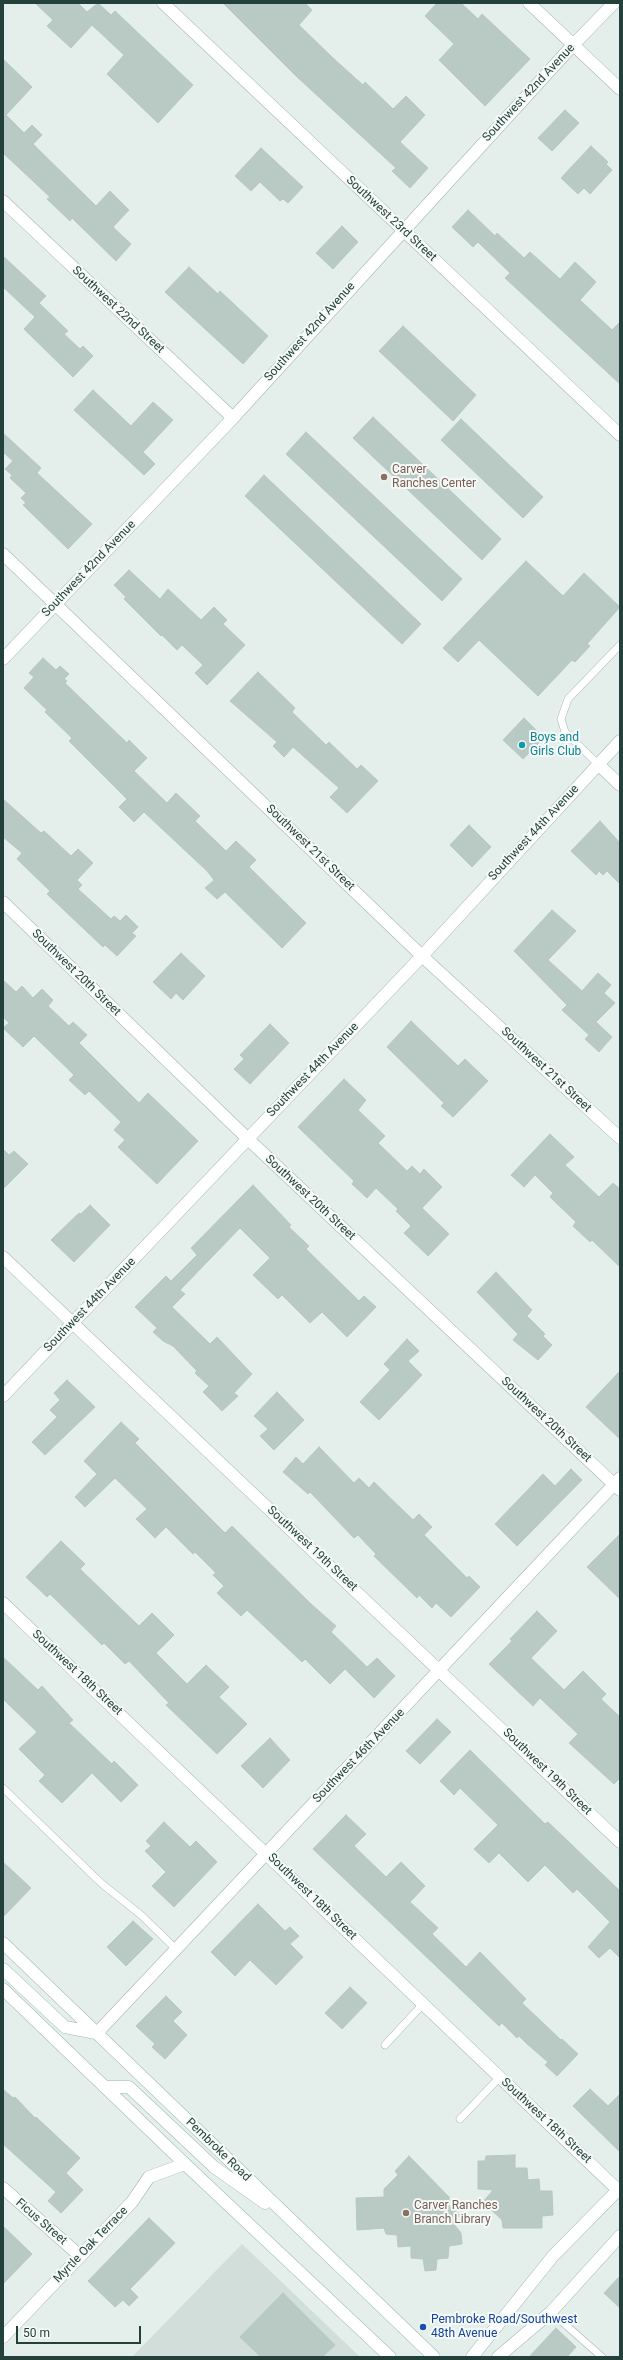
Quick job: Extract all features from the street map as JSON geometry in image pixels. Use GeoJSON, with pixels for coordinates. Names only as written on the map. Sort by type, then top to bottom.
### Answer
{"type":"FeatureCollection","features":[{"type":"Feature","properties":{"kind":"street","name":"Southwest 23rd Street"},"geometry":{"type":"LineString","coordinates":[[163,3],[620,435]]}},
{"type":"Feature","properties":{"kind":"street"},"geometry":{"type":"LineString","coordinates":[[529,3],[620,89]]}},
{"type":"Feature","properties":{"kind":"street","name":"Southwest 42nd Avenue"},"geometry":{"type":"LineString","coordinates":[[3,659],[233,418],[573,45],[614,3]]}},
{"type":"Feature","properties":{"kind":"street","name":"Southwest 22nd Street"},"geometry":{"type":"LineString","coordinates":[[3,201],[233,418]]}},
{"type":"Feature","properties":{"kind":"street","name":"Southwest 21st Street"},"geometry":{"type":"LineString","coordinates":[[3,554],[422,956],[620,1138]]}},
{"type":"Feature","properties":{"kind":"street","name":"Southwest 44th Avenue"},"geometry":{"type":"LineString","coordinates":[[3,1396],[422,956],[620,741]]}},
{"type":"Feature","properties":{"kind":"street"},"geometry":{"type":"LineString","coordinates":[[598,764],[620,785]]}},
{"type":"Feature","properties":{"kind":"street","name":"Southwest 20th Street"},"geometry":{"type":"LineString","coordinates":[[3,902],[248,1139],[618,1484]]}},
{"type":"Feature","properties":{"kind":"street","name":"Southwest 19th Street"},"geometry":{"type":"LineString","coordinates":[[3,1257],[620,1842]]}},
{"type":"Feature","properties":{"kind":"street","name":"Southwest 46th Avenue"},"geometry":{"type":"LineString","coordinates":[[97,2033],[266,1853],[618,1484]]}},
{"type":"Feature","properties":{"kind":"street","name":"Southwest 18th Street"},"geometry":{"type":"LineString","coordinates":[[3,1603],[266,1853],[499,2078],[619,2190]]}},
{"type":"Feature","properties":{"kind":"street","name":"Pembroke Road"},"geometry":{"type":"LineString","coordinates":[[3,1943],[434,2357]]}},
{"type":"Feature","properties":{"kind":"street"},"geometry":{"type":"LineString","coordinates":[[3,1969],[65,2027],[97,2033]]}},
{"type":"Feature","properties":{"kind":"street"},"geometry":{"type":"LineString","coordinates":[[3,1989],[185,2164],[390,2357]]}},
{"type":"Feature","properties":{"kind":"street"},"geometry":{"type":"LineString","coordinates":[[105,2087],[129,2087],[214,2166],[300,2228]]}},
{"type":"Feature","properties":{"kind":"street","name":"Myrtle Oak Terrace"},"geometry":{"type":"LineString","coordinates":[[3,2337],[79,2255],[132,2202],[141,2186],[149,2176],[185,2164]]}},
{"type":"Feature","properties":{"kind":"street","name":"Ficus Street"},"geometry":{"type":"LineString","coordinates":[[3,2188],[79,2255]]}},
{"type":"Feature","properties":{"kind":"street"},"geometry":{"type":"LineString","coordinates":[[472,2357],[553,2256],[619,2190]]}},
{"type":"Feature","properties":{"kind":"street"},"geometry":{"type":"LineString","coordinates":[[498,2357],[551,2312],[620,2236]]}},
{"type":"Feature","properties":{"kind":"lane"},"geometry":{"type":"LineString","coordinates":[[598,764],[565,732],[561,719],[568,698],[620,644]]}},
{"type":"Feature","properties":{"kind":"lane"},"geometry":{"type":"LineString","coordinates":[[3,1788],[101,1883],[141,1915],[176,1949]]}},
{"type":"Feature","properties":{"kind":"lane"},"geometry":{"type":"LineString","coordinates":[[385,2045],[423,2004]]}},
{"type":"Feature","properties":{"kind":"lane"},"geometry":{"type":"LineString","coordinates":[[460,2119],[499,2078]]}},
{"type":"Feature","properties":{"kind":"lane"},"geometry":{"type":"LineString","coordinates":[[551,2312],[602,2357]]}},
{"type":"Feature","properties":{"kind":"shaded area"},"geometry":{"type":"Polygon","coordinates":[[[242,2244],[360,2357],[132,2357],[242,2244]]]}},
{"type":"Feature","properties":{"kind":"building"},"geometry":{"type":"Polygon","coordinates":[[[35,3],[78,3],[87,12],[98,3],[111,15],[115,11],[193,85],[158,123],[107,74],[124,55],[92,25],[71,48],[47,26],[53,20],[35,3]]]}},
{"type":"Feature","properties":{"kind":"building"},"geometry":{"type":"Polygon","coordinates":[[[223,3],[305,3],[312,10],[299,25],[333,58],[363,85],[365,82],[393,109],[406,96],[425,115],[400,142],[428,168],[410,188],[392,171],[396,168],[296,76],[223,3]]]}},
{"type":"Feature","properties":{"kind":"building"},"geometry":{"type":"Polygon","coordinates":[[[437,3],[461,3],[478,19],[482,14],[530,59],[485,106],[439,60],[454,44],[425,16],[437,3]]]}},
{"type":"Feature","properties":{"kind":"building"},"geometry":{"type":"Polygon","coordinates":[[[3,59],[32,87],[6,115],[24,133],[32,125],[42,135],[33,144],[96,206],[110,191],[129,210],[113,227],[131,244],[116,261],[72,218],[70,221],[47,199],[50,197],[3,153],[3,59]]]}},
{"type":"Feature","properties":{"kind":"building"},"geometry":{"type":"Polygon","coordinates":[[[565,110],[579,123],[552,151],[538,138],[565,110]]]}},
{"type":"Feature","properties":{"kind":"building"},"geometry":{"type":"Polygon","coordinates":[[[591,146],[608,162],[606,164],[612,170],[590,194],[584,188],[578,194],[561,178],[591,146]]]}},
{"type":"Feature","properties":{"kind":"building"},"geometry":{"type":"Polygon","coordinates":[[[261,148],[303,187],[288,203],[283,199],[280,201],[260,182],[251,191],[235,176],[261,148]]]}},
{"type":"Feature","properties":{"kind":"building"},"geometry":{"type":"Polygon","coordinates":[[[468,210],[495,236],[497,233],[524,258],[530,252],[560,279],[575,262],[596,282],[580,300],[612,330],[620,322],[620,384],[505,278],[510,273],[478,242],[473,247],[452,227],[468,210]]]}},
{"type":"Feature","properties":{"kind":"building"},"geometry":{"type":"Polygon","coordinates":[[[342,226],[358,242],[333,269],[316,253],[342,226]]]}},
{"type":"Feature","properties":{"kind":"building"},"geometry":{"type":"Polygon","coordinates":[[[3,256],[46,296],[39,303],[68,331],[64,334],[80,349],[83,346],[93,356],[73,377],[24,329],[35,317],[3,287],[3,256]]]}},
{"type":"Feature","properties":{"kind":"building"},"geometry":{"type":"Polygon","coordinates":[[[189,267],[218,294],[220,291],[268,336],[243,364],[165,292],[189,267]]]}},
{"type":"Feature","properties":{"kind":"building"},"geometry":{"type":"Polygon","coordinates":[[[403,326],[476,395],[453,421],[379,351],[403,326]]]}},
{"type":"Feature","properties":{"kind":"building"},"geometry":{"type":"Polygon","coordinates":[[[93,390],[131,426],[153,402],[173,420],[143,452],[155,464],[144,475],[74,410],[93,390]]]}},
{"type":"Feature","properties":{"kind":"building"},"geometry":{"type":"Polygon","coordinates":[[[373,417],[501,539],[482,560],[353,438],[373,417]]]}},
{"type":"Feature","properties":{"kind":"building"},"geometry":{"type":"Polygon","coordinates":[[[461,419],[543,497],[523,518],[441,440],[461,419]]]}},
{"type":"Feature","properties":{"kind":"building"},"geometry":{"type":"Polygon","coordinates":[[[306,432],[462,579],[442,601],[286,454],[306,432]]]}},
{"type":"Feature","properties":{"kind":"building"},"geometry":{"type":"Polygon","coordinates":[[[3,433],[41,468],[37,473],[92,524],[68,549],[23,505],[26,503],[21,498],[26,493],[10,478],[12,475],[5,469],[13,461],[3,452],[3,433]]]}},
{"type":"Feature","properties":{"kind":"building"},"geometry":{"type":"Polygon","coordinates":[[[264,475],[421,624],[402,644],[245,496],[264,475]]]}},
{"type":"Feature","properties":{"kind":"building"},"geometry":{"type":"Polygon","coordinates":[[[526,561],[563,596],[584,573],[620,607],[587,644],[590,646],[575,662],[572,660],[538,696],[479,640],[458,662],[443,648],[526,561]]]}},
{"type":"Feature","properties":{"kind":"building"},"geometry":{"type":"Polygon","coordinates":[[[129,570],[160,599],[168,589],[201,620],[214,607],[227,620],[223,624],[245,645],[207,685],[195,673],[203,665],[182,645],[177,650],[162,635],[161,636],[124,599],[126,597],[114,585],[129,570]]]}},
{"type":"Feature","properties":{"kind":"building"},"geometry":{"type":"Polygon","coordinates":[[[43,658],[56,670],[60,666],[69,674],[64,679],[67,681],[65,683],[127,743],[129,740],[147,758],[134,771],[167,803],[176,793],[200,816],[195,821],[226,851],[236,841],[256,860],[249,867],[306,923],[282,948],[225,892],[217,899],[205,888],[214,880],[207,871],[144,812],[134,822],[119,807],[127,799],[69,741],[72,738],[45,712],[47,710],[24,688],[34,677],[29,673],[43,658]]]}},
{"type":"Feature","properties":{"kind":"building"},"geometry":{"type":"Polygon","coordinates":[[[258,672],[295,708],[292,712],[326,745],[329,742],[357,769],[361,765],[378,781],[347,813],[330,797],[339,788],[293,747],[284,757],[273,746],[277,742],[230,701],[258,672]]]}},
{"type":"Feature","properties":{"kind":"building","name":"Boys and Girls Club"},"geometry":{"type":"Polygon","coordinates":[[[524,718],[544,738],[523,759],[503,740],[524,718]]]}},
{"type":"Feature","properties":{"kind":"building"},"geometry":{"type":"Polygon","coordinates":[[[3,799],[41,833],[44,831],[71,856],[78,849],[93,863],[77,880],[82,885],[78,889],[111,919],[114,916],[120,921],[126,915],[138,927],[132,933],[136,936],[117,956],[105,945],[103,947],[47,894],[50,891],[17,859],[22,853],[3,837],[3,799]]]}},
{"type":"Feature","properties":{"kind":"building"},"geometry":{"type":"Polygon","coordinates":[[[600,821],[620,843],[620,884],[607,871],[603,875],[599,871],[596,875],[571,851],[600,821]]]}},
{"type":"Feature","properties":{"kind":"building"},"geometry":{"type":"Polygon","coordinates":[[[469,825],[491,847],[472,867],[450,845],[469,825]]]}},
{"type":"Feature","properties":{"kind":"building"},"geometry":{"type":"Polygon","coordinates":[[[552,910],[576,931],[548,960],[582,991],[598,973],[611,985],[604,993],[615,1003],[596,1022],[612,1037],[599,1052],[585,1039],[589,1035],[562,1010],[567,1005],[514,951],[552,910]]]}},
{"type":"Feature","properties":{"kind":"building"},"geometry":{"type":"Polygon","coordinates":[[[181,953],[205,976],[183,1000],[176,993],[171,999],[153,982],[181,953]]]}},
{"type":"Feature","properties":{"kind":"building"},"geometry":{"type":"Polygon","coordinates":[[[3,980],[16,992],[22,986],[33,998],[42,989],[53,1000],[48,1006],[69,1026],[73,1022],[87,1035],[79,1043],[139,1103],[148,1093],[198,1141],[157,1184],[118,1147],[125,1140],[114,1130],[121,1122],[89,1091],[85,1095],[69,1080],[74,1075],[34,1036],[23,1047],[3,1028],[9,1023],[3,1017],[3,980]]]}},
{"type":"Feature","properties":{"kind":"building"},"geometry":{"type":"Polygon","coordinates":[[[411,1021],[458,1066],[465,1059],[488,1081],[453,1117],[441,1106],[444,1103],[387,1047],[411,1021]]]}},
{"type":"Feature","properties":{"kind":"building"},"geometry":{"type":"Polygon","coordinates":[[[270,1024],[289,1043],[250,1084],[234,1069],[244,1059],[240,1055],[270,1024]]]}},
{"type":"Feature","properties":{"kind":"building"},"geometry":{"type":"Polygon","coordinates":[[[344,1079],[366,1100],[358,1110],[385,1136],[378,1143],[407,1171],[412,1166],[420,1174],[424,1169],[442,1187],[422,1208],[449,1234],[428,1256],[404,1233],[411,1226],[396,1211],[398,1209],[376,1188],[367,1198],[352,1184],[354,1181],[298,1127],[344,1079]]]}},
{"type":"Feature","properties":{"kind":"building"},"geometry":{"type":"Polygon","coordinates":[[[550,1134],[574,1157],[565,1165],[599,1197],[613,1183],[620,1189],[620,1267],[592,1240],[590,1242],[573,1226],[576,1222],[550,1197],[553,1193],[535,1175],[524,1187],[511,1175],[550,1134]]]}},
{"type":"Feature","properties":{"kind":"building"},"geometry":{"type":"Polygon","coordinates":[[[3,1149],[9,1155],[14,1151],[28,1164],[3,1189],[3,1149]]]}},
{"type":"Feature","properties":{"kind":"building"},"geometry":{"type":"Polygon","coordinates":[[[253,1185],[291,1225],[289,1227],[309,1246],[306,1249],[359,1301],[364,1296],[376,1307],[347,1337],[322,1312],[310,1323],[282,1295],[278,1299],[253,1275],[270,1258],[240,1228],[180,1290],[185,1294],[172,1307],[210,1344],[217,1337],[252,1374],[234,1393],[238,1396],[222,1411],[203,1392],[209,1386],[195,1373],[197,1371],[173,1346],[163,1341],[153,1332],[157,1328],[135,1307],[166,1276],[171,1281],[197,1255],[191,1248],[253,1185]]]}},
{"type":"Feature","properties":{"kind":"building"},"geometry":{"type":"Polygon","coordinates":[[[90,1205],[110,1225],[74,1262],[51,1240],[79,1213],[81,1214],[90,1205]]]}},
{"type":"Feature","properties":{"kind":"building"},"geometry":{"type":"Polygon","coordinates":[[[496,1272],[532,1310],[527,1316],[545,1334],[543,1336],[552,1345],[538,1360],[513,1340],[518,1334],[477,1292],[496,1272]]]}},
{"type":"Feature","properties":{"kind":"building"},"geometry":{"type":"Polygon","coordinates":[[[407,1339],[419,1351],[408,1361],[422,1375],[379,1420],[360,1402],[390,1370],[384,1364],[407,1339]]]}},
{"type":"Feature","properties":{"kind":"building"},"geometry":{"type":"Polygon","coordinates":[[[620,1371],[620,1439],[586,1407],[620,1371]]]}},
{"type":"Feature","properties":{"kind":"building"},"geometry":{"type":"Polygon","coordinates":[[[67,1380],[95,1407],[45,1455],[32,1442],[57,1417],[50,1410],[60,1400],[54,1393],[67,1380]]]}},
{"type":"Feature","properties":{"kind":"building"},"geometry":{"type":"Polygon","coordinates":[[[277,1392],[304,1420],[274,1450],[260,1436],[268,1429],[254,1416],[277,1392]]]}},
{"type":"Feature","properties":{"kind":"building"},"geometry":{"type":"Polygon","coordinates":[[[121,1422],[139,1439],[135,1443],[225,1533],[232,1526],[311,1604],[336,1626],[331,1632],[367,1667],[377,1658],[395,1676],[374,1698],[345,1669],[330,1684],[305,1659],[302,1662],[247,1610],[241,1616],[217,1593],[224,1586],[213,1575],[216,1573],[195,1552],[193,1554],[166,1527],[155,1538],[136,1519],[147,1509],[115,1478],[85,1507],[75,1497],[97,1474],[84,1461],[121,1422]]]}},
{"type":"Feature","properties":{"kind":"building"},"geometry":{"type":"Polygon","coordinates":[[[319,1447],[354,1483],[359,1478],[369,1488],[374,1482],[413,1520],[419,1514],[432,1527],[424,1535],[467,1578],[469,1576],[480,1587],[451,1617],[436,1603],[432,1608],[419,1595],[417,1598],[374,1556],[376,1554],[358,1535],[354,1538],[310,1492],[308,1494],[283,1472],[296,1457],[303,1464],[319,1447]]]}},
{"type":"Feature","properties":{"kind":"building"},"geometry":{"type":"Polygon","coordinates":[[[571,1469],[582,1480],[517,1546],[495,1524],[543,1474],[555,1486],[571,1469]]]}},
{"type":"Feature","properties":{"kind":"building"},"geometry":{"type":"Polygon","coordinates":[[[620,1534],[620,1599],[587,1567],[620,1534]]]}},
{"type":"Feature","properties":{"kind":"building"},"geometry":{"type":"Polygon","coordinates":[[[61,1541],[85,1564],[80,1569],[139,1626],[152,1613],[174,1635],[156,1653],[187,1684],[206,1665],[229,1687],[219,1697],[247,1724],[217,1754],[166,1705],[169,1703],[129,1661],[125,1664],[104,1643],[102,1645],[50,1594],[47,1597],[26,1577],[61,1541]]]}},
{"type":"Feature","properties":{"kind":"building"},"geometry":{"type":"Polygon","coordinates":[[[537,1611],[557,1631],[531,1658],[564,1690],[583,1671],[606,1694],[601,1699],[620,1717],[620,1778],[614,1784],[569,1743],[578,1734],[540,1698],[533,1706],[489,1664],[512,1641],[510,1639],[537,1611]]]}},
{"type":"Feature","properties":{"kind":"building"},"geometry":{"type":"Polygon","coordinates":[[[3,1657],[38,1690],[42,1686],[73,1720],[69,1723],[112,1764],[114,1761],[138,1785],[121,1802],[92,1773],[62,1803],[39,1781],[45,1775],[19,1749],[37,1732],[3,1699],[3,1657]]]}},
{"type":"Feature","properties":{"kind":"building"},"geometry":{"type":"Polygon","coordinates":[[[437,1719],[451,1732],[420,1764],[406,1751],[437,1719]]]}},
{"type":"Feature","properties":{"kind":"building"},"geometry":{"type":"Polygon","coordinates":[[[270,1738],[290,1760],[263,1788],[241,1766],[270,1738]]]}},
{"type":"Feature","properties":{"kind":"building"},"geometry":{"type":"Polygon","coordinates":[[[470,1750],[545,1824],[548,1822],[620,1891],[620,1958],[610,1948],[599,1958],[588,1947],[610,1922],[577,1889],[573,1893],[545,1865],[528,1882],[499,1853],[489,1863],[474,1849],[498,1825],[460,1788],[454,1795],[440,1781],[470,1750]]]}},
{"type":"Feature","properties":{"kind":"building"},"geometry":{"type":"Polygon","coordinates":[[[346,1815],[366,1834],[354,1846],[386,1877],[401,1862],[425,1886],[410,1902],[438,1928],[432,1934],[466,1967],[480,1952],[526,1999],[522,2003],[578,2054],[557,2076],[545,2065],[548,2062],[519,2036],[517,2038],[502,2023],[499,2026],[313,1849],[346,1815]]]}},
{"type":"Feature","properties":{"kind":"building"},"geometry":{"type":"Polygon","coordinates":[[[164,1822],[190,1847],[196,1841],[217,1862],[174,1907],[152,1886],[166,1872],[145,1851],[151,1846],[146,1841],[164,1822]]]}},
{"type":"Feature","properties":{"kind":"building"},"geometry":{"type":"Polygon","coordinates":[[[3,1862],[31,1888],[3,1917],[3,1862]]]}},
{"type":"Feature","properties":{"kind":"building"},"geometry":{"type":"Polygon","coordinates":[[[258,1904],[285,1931],[290,1927],[299,1936],[290,1944],[303,1957],[276,1985],[250,1960],[235,1976],[211,1952],[258,1904]]]}},
{"type":"Feature","properties":{"kind":"building"},"geometry":{"type":"Polygon","coordinates":[[[133,1921],[153,1939],[126,1966],[107,1947],[133,1921]]]}},
{"type":"Feature","properties":{"kind":"building"},"geometry":{"type":"Polygon","coordinates":[[[350,1987],[367,2003],[342,2029],[325,2013],[350,1987]]]}},
{"type":"Feature","properties":{"kind":"building"},"geometry":{"type":"Polygon","coordinates":[[[166,1996],[182,2012],[173,2021],[187,2035],[165,2059],[152,2047],[155,2044],[136,2026],[166,1996]]]}},
{"type":"Feature","properties":{"kind":"building"},"geometry":{"type":"Polygon","coordinates":[[[3,2089],[13,2098],[15,2097],[35,2118],[36,2117],[80,2158],[66,2173],[83,2190],[61,2213],[48,2201],[56,2192],[3,2144],[3,2089]]]}},
{"type":"Feature","properties":{"kind":"building"},"geometry":{"type":"Polygon","coordinates":[[[590,2089],[608,2106],[620,2094],[620,2152],[573,2106],[590,2089]]]}},
{"type":"Feature","properties":{"kind":"building"},"geometry":{"type":"Polygon","coordinates":[[[515,2155],[515,2168],[527,2168],[528,2180],[539,2179],[540,2191],[552,2191],[553,2215],[542,2216],[542,2228],[503,2228],[502,2220],[483,2202],[493,2190],[478,2189],[478,2161],[485,2161],[486,2156],[515,2155]]]}},
{"type":"Feature","properties":{"kind":"building","name":"Carver Ranches Branch Library"},"geometry":{"type":"Polygon","coordinates":[[[409,2156],[449,2197],[449,2206],[460,2215],[453,2223],[461,2233],[462,2244],[449,2246],[448,2258],[437,2259],[436,2270],[425,2271],[423,2259],[411,2258],[411,2246],[398,2247],[397,2235],[386,2234],[384,2228],[357,2230],[356,2198],[384,2197],[384,2189],[398,2175],[395,2171],[409,2156]]]}},
{"type":"Feature","properties":{"kind":"building"},"geometry":{"type":"Polygon","coordinates":[[[149,2218],[175,2243],[130,2289],[138,2297],[129,2306],[123,2300],[115,2307],[88,2281],[149,2218]]]}},
{"type":"Feature","properties":{"kind":"building"},"geometry":{"type":"Polygon","coordinates":[[[3,2226],[32,2254],[3,2284],[3,2226]]]}},
{"type":"Feature","properties":{"kind":"building"},"geometry":{"type":"Polygon","coordinates":[[[620,2276],[620,2308],[604,2293],[620,2276]]]}},
{"type":"Feature","properties":{"kind":"building"},"geometry":{"type":"Polygon","coordinates":[[[283,2293],[335,2345],[322,2357],[261,2357],[240,2337],[283,2293]]]}},
{"type":"Feature","properties":{"kind":"building"},"geometry":{"type":"Polygon","coordinates":[[[556,2328],[576,2347],[567,2357],[529,2357],[556,2328]]]}},
{"type":"Feature","properties":{"kind":"place","name":"Carver Ranches Center"},"geometry":{"type":"Point","coordinates":[384,477]}},
{"type":"Feature","properties":{"kind":"place","name":"Boys and Girls Club"},"geometry":{"type":"Point","coordinates":[522,745]}},
{"type":"Feature","properties":{"kind":"place","name":"Carver Ranches Branch Library"},"geometry":{"type":"Point","coordinates":[406,2213]}},
{"type":"Feature","properties":{"kind":"place","name":"Pembroke Road/Southwest 48th Avenue"},"geometry":{"type":"Point","coordinates":[423,2327]}}]}
